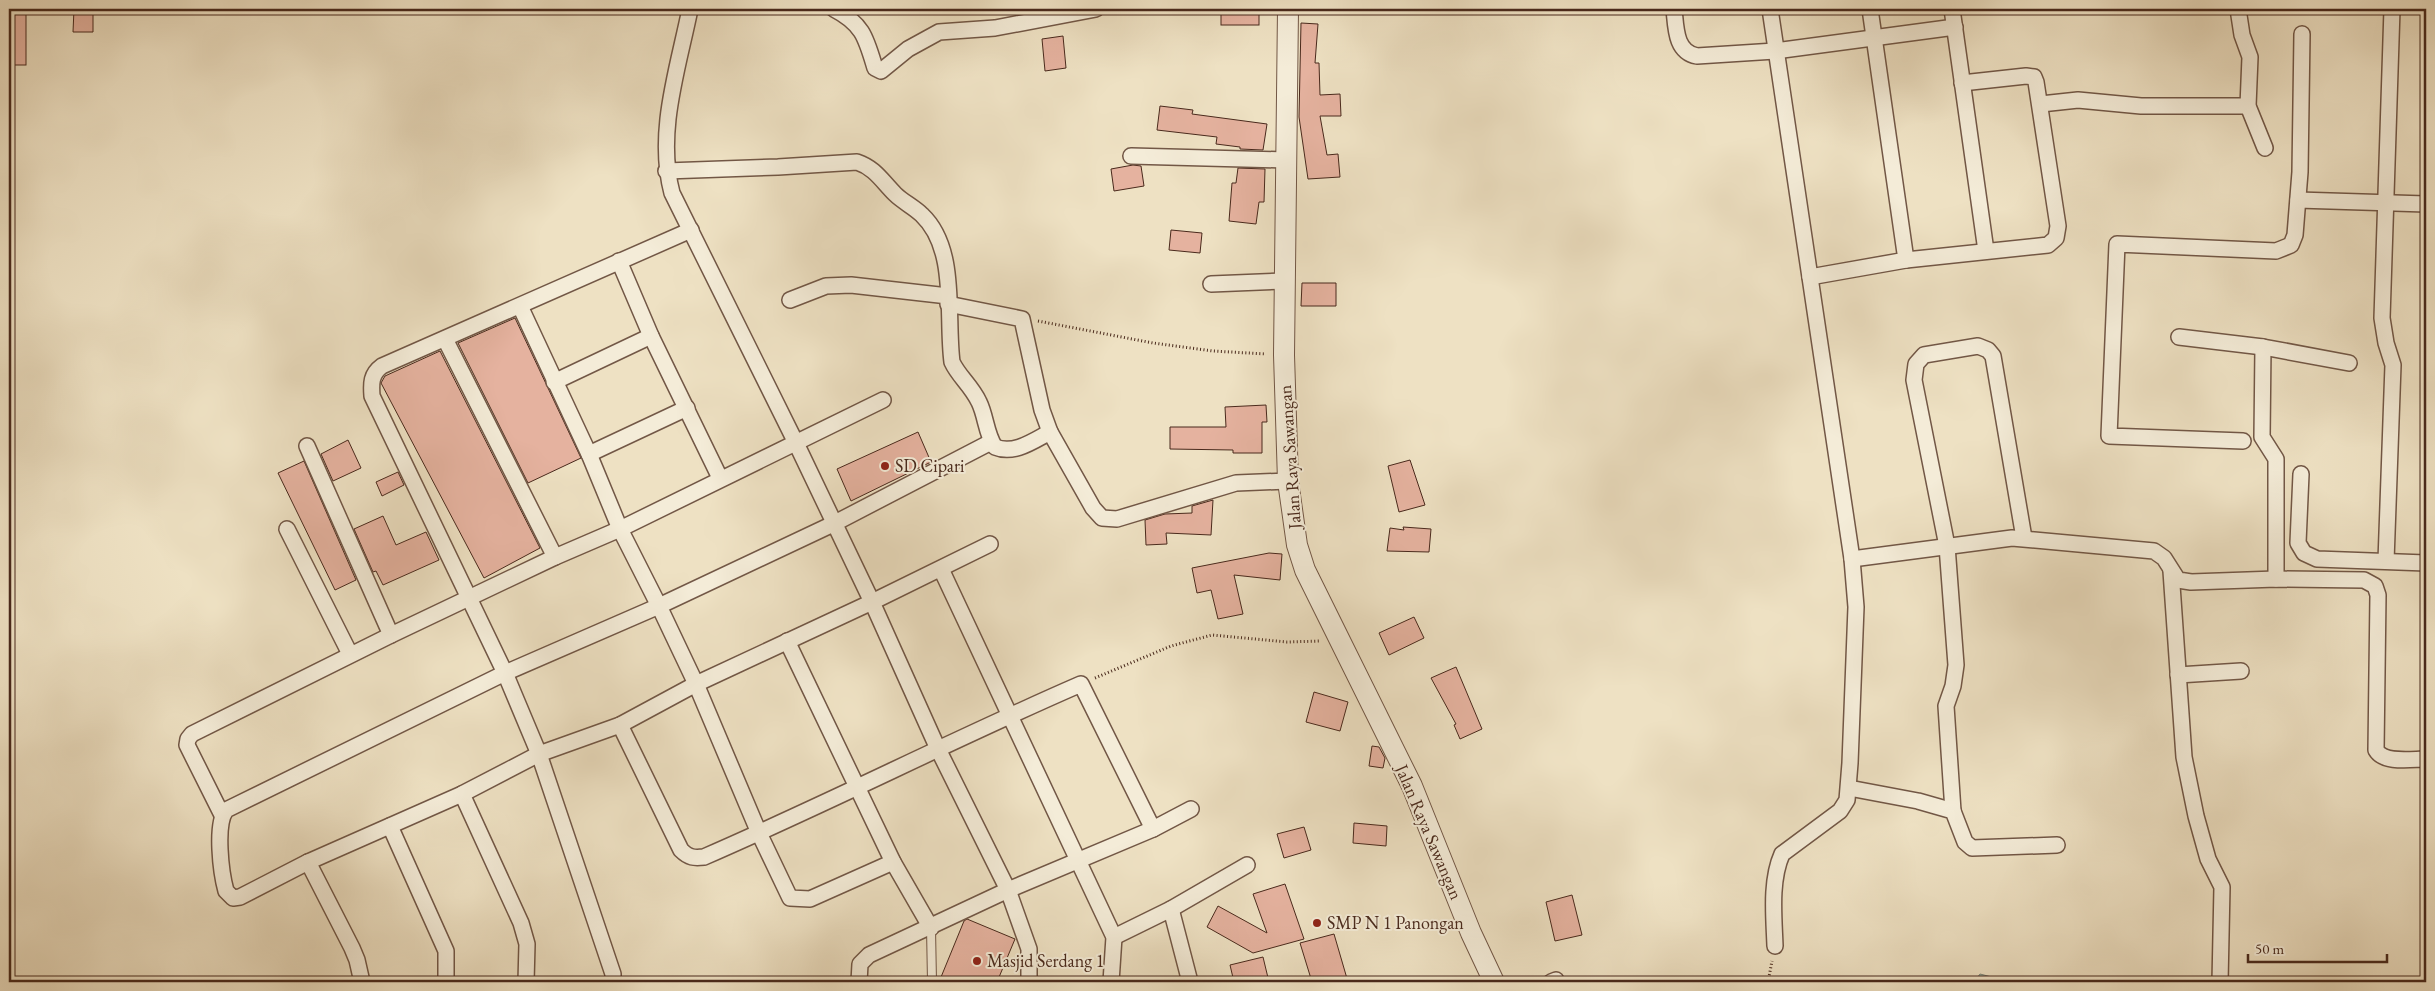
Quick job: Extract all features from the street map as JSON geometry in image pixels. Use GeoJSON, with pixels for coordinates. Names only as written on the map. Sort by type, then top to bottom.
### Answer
{"type":"FeatureCollection","features":[{"type":"Feature","properties":{"kind":"street"},"geometry":{"type":"LineString","coordinates":[[690,9],[667,125],[666,171],[672,193],[796,443],[833,524],[872,602],[938,749],[1008,890],[1029,949],[1030,982]]}},
{"type":"Feature","properties":{"kind":"street"},"geometry":{"type":"LineString","coordinates":[[834,9],[851,18],[859,28],[867,42],[875,68],[881,71],[908,49],[939,32],[996,28],[1049,13],[1096,9]]}},
{"type":"Feature","properties":{"kind":"street","name":"Jalan Raya Sawangan"},"geometry":{"type":"LineString","coordinates":[[1288,9],[1284,355],[1288,481],[1297,545],[1305,570],[1412,786],[1471,933],[1494,982]]}},
{"type":"Feature","properties":{"kind":"street"},"geometry":{"type":"LineString","coordinates":[[1674,9],[1679,43],[1690,54],[1712,56],[1775,51],[1955,27]]}},
{"type":"Feature","properties":{"kind":"street"},"geometry":{"type":"LineString","coordinates":[[1770,9],[1852,559],[1856,607],[1847,800],[1840,811],[1782,854],[1777,864],[1774,901],[1775,946]]}},
{"type":"Feature","properties":{"kind":"street"},"geometry":{"type":"LineString","coordinates":[[1870,9],[1906,260]]}},
{"type":"Feature","properties":{"kind":"street"},"geometry":{"type":"LineString","coordinates":[[1952,9],[1986,251]]}},
{"type":"Feature","properties":{"kind":"street"},"geometry":{"type":"LineString","coordinates":[[2238,9],[2242,35],[2250,57],[2248,106],[2265,148]]}},
{"type":"Feature","properties":{"kind":"street"},"geometry":{"type":"LineString","coordinates":[[2386,561],[2393,365],[2386,343],[2382,318],[2392,9]]}},
{"type":"Feature","properties":{"kind":"street"},"geometry":{"type":"LineString","coordinates":[[2243,441],[2109,436],[2116,244],[2276,251],[2291,246],[2295,236],[2298,200],[2302,34]]}},
{"type":"Feature","properties":{"kind":"street"},"geometry":{"type":"LineString","coordinates":[[1810,277],[1906,260],[2048,245],[2056,238],[2058,226],[2041,104],[2034,78],[2026,76],[1962,83]]}},
{"type":"Feature","properties":{"kind":"street"},"geometry":{"type":"LineString","coordinates":[[2041,104],[2078,100],[2141,106],[2248,106]]}},
{"type":"Feature","properties":{"kind":"street"},"geometry":{"type":"LineString","coordinates":[[1131,156],[1286,160]]}},
{"type":"Feature","properties":{"kind":"street"},"geometry":{"type":"LineString","coordinates":[[666,171],[857,162],[870,166],[895,194],[922,215],[942,244],[946,267],[952,362],[955,370],[972,387],[995,447],[1009,450],[1028,444],[1050,432]]}},
{"type":"Feature","properties":{"kind":"street"},"geometry":{"type":"LineString","coordinates":[[2298,200],[2426,204]]}},
{"type":"Feature","properties":{"kind":"street"},"geometry":{"type":"LineString","coordinates":[[612,982],[613,974],[539,754],[505,673],[372,396],[372,379],[375,371],[691,230]]}},
{"type":"Feature","properties":{"kind":"street"},"geometry":{"type":"LineString","coordinates":[[619,261],[651,336],[720,478]]}},
{"type":"Feature","properties":{"kind":"street"},"geometry":{"type":"LineString","coordinates":[[1211,284],[1285,281]]}},
{"type":"Feature","properties":{"kind":"street"},"geometry":{"type":"LineString","coordinates":[[790,300],[826,286],[851,285],[948,300],[1022,319],[1042,410],[1050,432],[1093,508],[1102,518],[1117,519],[1236,483],[1288,481]]}},
{"type":"Feature","properties":{"kind":"street"},"geometry":{"type":"LineString","coordinates":[[520,306],[589,454],[620,529],[696,684],[787,894],[797,899],[810,899],[893,862]]}},
{"type":"Feature","properties":{"kind":"street"},"geometry":{"type":"LineString","coordinates":[[554,382],[651,336]]}},
{"type":"Feature","properties":{"kind":"street"},"geometry":{"type":"LineString","coordinates":[[2179,338],[2263,347],[2349,363]]}},
{"type":"Feature","properties":{"kind":"street"},"geometry":{"type":"LineString","coordinates":[[445,339],[555,557]]}},
{"type":"Feature","properties":{"kind":"street"},"geometry":{"type":"LineString","coordinates":[[2029,538],[1993,356],[1988,350],[1978,346],[1924,355],[1919,358],[1914,369],[1914,380],[1947,546],[1956,665],[1953,686],[1946,706],[1953,811],[1962,836],[1972,848],[2057,845]]}},
{"type":"Feature","properties":{"kind":"street"},"geometry":{"type":"LineString","coordinates":[[2263,347],[2262,437],[2276,459],[2276,579]]}},
{"type":"Feature","properties":{"kind":"street"},"geometry":{"type":"LineString","coordinates":[[222,815],[187,745],[188,739],[192,734],[350,654],[555,557],[620,529],[720,478],[884,400]]}},
{"type":"Feature","properties":{"kind":"street"},"geometry":{"type":"LineString","coordinates":[[589,454],[687,408]]}},
{"type":"Feature","properties":{"kind":"street"},"geometry":{"type":"LineString","coordinates":[[990,544],[872,602],[696,684],[620,725],[539,754],[462,794],[308,862],[250,893],[233,898],[228,895],[224,884],[219,829],[222,815],[226,810],[505,673],[659,606],[833,524],[992,442]]}},
{"type":"Feature","properties":{"kind":"street"},"geometry":{"type":"LineString","coordinates":[[307,446],[391,635]]}},
{"type":"Feature","properties":{"kind":"street"},"geometry":{"type":"LineString","coordinates":[[2301,474],[2298,543],[2304,553],[2317,560],[2426,563]]}},
{"type":"Feature","properties":{"kind":"street"},"geometry":{"type":"LineString","coordinates":[[287,529],[350,654]]}},
{"type":"Feature","properties":{"kind":"street"},"geometry":{"type":"LineString","coordinates":[[1852,559],[1947,546],[2029,538],[2154,551],[2164,558],[2178,580],[2191,582],[2276,579],[2364,580],[2375,586],[2378,595],[2376,750],[2379,755],[2387,759],[2426,759]]}},
{"type":"Feature","properties":{"kind":"street"},"geometry":{"type":"LineString","coordinates":[[941,569],[1114,937],[1111,982]]}},
{"type":"Feature","properties":{"kind":"street"},"geometry":{"type":"LineString","coordinates":[[2171,571],[2184,757],[2196,816],[2208,859],[2222,887],[2220,982]]}},
{"type":"Feature","properties":{"kind":"street"},"geometry":{"type":"LineString","coordinates":[[787,641],[893,862],[930,928]]}},
{"type":"Feature","properties":{"kind":"street"},"geometry":{"type":"LineString","coordinates":[[2178,676],[2241,671]]}},
{"type":"Feature","properties":{"kind":"street"},"geometry":{"type":"LineString","coordinates":[[620,725],[682,850],[691,858],[704,857],[858,787],[1009,715],[1081,684],[1154,828]]}},
{"type":"Feature","properties":{"kind":"street"},"geometry":{"type":"LineString","coordinates":[[1849,788],[1918,801],[1953,811]]}},
{"type":"Feature","properties":{"kind":"street"},"geometry":{"type":"LineString","coordinates":[[462,794],[521,923],[527,944],[526,982]]}},
{"type":"Feature","properties":{"kind":"street"},"geometry":{"type":"LineString","coordinates":[[859,982],[860,964],[869,955],[1008,890],[1154,828],[1191,809]]}},
{"type":"Feature","properties":{"kind":"street"},"geometry":{"type":"LineString","coordinates":[[390,826],[446,951],[446,982]]}},
{"type":"Feature","properties":{"kind":"street"},"geometry":{"type":"LineString","coordinates":[[308,862],[352,948],[362,982]]}},
{"type":"Feature","properties":{"kind":"street"},"geometry":{"type":"LineString","coordinates":[[1114,937],[1171,909],[1247,865]]}},
{"type":"Feature","properties":{"kind":"street"},"geometry":{"type":"LineString","coordinates":[[1171,909],[1190,982]]}},
{"type":"Feature","properties":{"kind":"lane"},"geometry":{"type":"LineString","coordinates":[[930,928],[932,982]]}},
{"type":"Feature","properties":{"kind":"path"},"geometry":{"type":"LineString","coordinates":[[1022,319],[1162,344],[1214,351],[1284,355]]}},
{"type":"Feature","properties":{"kind":"path"},"geometry":{"type":"LineString","coordinates":[[1081,684],[1171,646],[1212,635],[1287,642],[1341,640]]}},
{"type":"Feature","properties":{"kind":"shaded area"},"geometry":{"type":"Polygon","coordinates":[[[1980,974],[2011,982],[1974,982],[1980,974]]]}},
{"type":"Feature","properties":{"kind":"building"},"geometry":{"type":"Polygon","coordinates":[[[9,9],[26,9],[26,65],[9,65],[9,9]]]}},
{"type":"Feature","properties":{"kind":"building"},"geometry":{"type":"Polygon","coordinates":[[[74,9],[93,9],[93,32],[73,32],[74,9]]]}},
{"type":"Feature","properties":{"kind":"building"},"geometry":{"type":"Polygon","coordinates":[[[1221,9],[1259,9],[1259,25],[1221,25],[1221,9]]]}},
{"type":"Feature","properties":{"kind":"building"},"geometry":{"type":"Polygon","coordinates":[[[1301,23],[1318,24],[1315,63],[1319,63],[1320,95],[1340,94],[1341,116],[1320,116],[1327,155],[1338,154],[1340,177],[1308,179],[1299,117],[1301,23]]]}},
{"type":"Feature","properties":{"kind":"building"},"geometry":{"type":"Polygon","coordinates":[[[1063,36],[1066,68],[1045,71],[1042,39],[1063,36]]]}},
{"type":"Feature","properties":{"kind":"building"},"geometry":{"type":"Polygon","coordinates":[[[1160,106],[1193,110],[1192,114],[1267,124],[1263,150],[1240,149],[1240,147],[1216,144],[1217,137],[1157,130],[1160,106]]]}},
{"type":"Feature","properties":{"kind":"building"},"geometry":{"type":"Polygon","coordinates":[[[1133,165],[1141,166],[1144,186],[1114,191],[1111,169],[1133,165]]]}},
{"type":"Feature","properties":{"kind":"building"},"geometry":{"type":"Polygon","coordinates":[[[1238,168],[1265,169],[1264,202],[1259,202],[1256,224],[1229,221],[1232,183],[1236,183],[1238,168]]]}},
{"type":"Feature","properties":{"kind":"building"},"geometry":{"type":"Polygon","coordinates":[[[1171,230],[1202,233],[1200,253],[1169,250],[1171,230]]]}},
{"type":"Feature","properties":{"kind":"building"},"geometry":{"type":"Polygon","coordinates":[[[1302,283],[1336,283],[1336,306],[1301,306],[1302,283]]]}},
{"type":"Feature","properties":{"kind":"building"},"geometry":{"type":"Polygon","coordinates":[[[515,318],[581,458],[528,483],[458,343],[515,318]]]}},
{"type":"Feature","properties":{"kind":"building"},"geometry":{"type":"Polygon","coordinates":[[[440,351],[540,548],[484,578],[381,383],[385,376],[440,351]]]}},
{"type":"Feature","properties":{"kind":"building"},"geometry":{"type":"Polygon","coordinates":[[[1266,405],[1267,422],[1262,422],[1262,453],[1233,453],[1233,450],[1170,449],[1170,427],[1226,427],[1225,407],[1266,405]]]}},
{"type":"Feature","properties":{"kind":"building","name":"SD Cipari"},"geometry":{"type":"Polygon","coordinates":[[[918,432],[931,462],[851,501],[837,469],[918,432]]]}},
{"type":"Feature","properties":{"kind":"building"},"geometry":{"type":"Polygon","coordinates":[[[348,440],[361,468],[333,481],[321,454],[348,440]]]}},
{"type":"Feature","properties":{"kind":"building"},"geometry":{"type":"Polygon","coordinates":[[[1410,460],[1425,505],[1399,512],[1388,466],[1410,460]]]}},
{"type":"Feature","properties":{"kind":"building"},"geometry":{"type":"Polygon","coordinates":[[[304,461],[356,580],[335,590],[278,473],[304,461]]]}},
{"type":"Feature","properties":{"kind":"building"},"geometry":{"type":"Polygon","coordinates":[[[398,472],[404,485],[382,496],[376,482],[398,472]]]}},
{"type":"Feature","properties":{"kind":"building"},"geometry":{"type":"Polygon","coordinates":[[[1213,500],[1211,535],[1166,533],[1167,544],[1146,545],[1145,520],[1165,514],[1192,513],[1192,506],[1213,500]]]}},
{"type":"Feature","properties":{"kind":"building"},"geometry":{"type":"Polygon","coordinates":[[[383,516],[396,545],[426,532],[439,560],[383,585],[376,571],[373,572],[354,529],[383,516]]]}},
{"type":"Feature","properties":{"kind":"building"},"geometry":{"type":"Polygon","coordinates":[[[1403,527],[1431,529],[1429,552],[1387,551],[1390,528],[1404,530],[1403,527]]]}},
{"type":"Feature","properties":{"kind":"building"},"geometry":{"type":"Polygon","coordinates":[[[1269,553],[1282,554],[1280,580],[1234,575],[1243,614],[1218,619],[1211,590],[1197,593],[1192,568],[1269,553]]]}},
{"type":"Feature","properties":{"kind":"building"},"geometry":{"type":"Polygon","coordinates":[[[1414,617],[1424,638],[1389,655],[1379,633],[1414,617]]]}},
{"type":"Feature","properties":{"kind":"building"},"geometry":{"type":"Polygon","coordinates":[[[1456,667],[1482,729],[1460,739],[1454,725],[1456,724],[1431,678],[1456,667]]]}},
{"type":"Feature","properties":{"kind":"building"},"geometry":{"type":"Polygon","coordinates":[[[1314,692],[1348,702],[1340,731],[1306,722],[1314,692]]]}},
{"type":"Feature","properties":{"kind":"building"},"geometry":{"type":"Polygon","coordinates":[[[1372,746],[1379,747],[1385,758],[1383,768],[1369,766],[1372,746]]]}},
{"type":"Feature","properties":{"kind":"building"},"geometry":{"type":"Polygon","coordinates":[[[1354,823],[1387,826],[1386,846],[1353,843],[1354,823]]]}},
{"type":"Feature","properties":{"kind":"building"},"geometry":{"type":"Polygon","coordinates":[[[1304,827],[1311,850],[1284,858],[1277,834],[1304,827]]]}},
{"type":"Feature","properties":{"kind":"building"},"geometry":{"type":"Polygon","coordinates":[[[1285,884],[1304,939],[1253,953],[1207,927],[1218,906],[1267,933],[1253,894],[1285,884]]]}},
{"type":"Feature","properties":{"kind":"building"},"geometry":{"type":"Polygon","coordinates":[[[1572,895],[1582,935],[1555,941],[1546,902],[1572,895]]]}},
{"type":"Feature","properties":{"kind":"building","name":"Masjid Serdang 1"},"geometry":{"type":"Polygon","coordinates":[[[967,919],[1015,939],[997,982],[939,982],[964,921],[967,919]]]}},
{"type":"Feature","properties":{"kind":"building"},"geometry":{"type":"Polygon","coordinates":[[[1334,934],[1348,982],[1312,982],[1300,943],[1334,934]]]}},
{"type":"Feature","properties":{"kind":"building"},"geometry":{"type":"Polygon","coordinates":[[[1263,957],[1269,982],[1234,982],[1230,965],[1263,957]]]}},
{"type":"Feature","properties":{"kind":"place","name":"SD Cipari"},"geometry":{"type":"Point","coordinates":[885,466]}},
{"type":"Feature","properties":{"kind":"place","name":"SMP N 1 Panongan"},"geometry":{"type":"Point","coordinates":[1317,923]}},
{"type":"Feature","properties":{"kind":"place","name":"Masjid Serdang 1"},"geometry":{"type":"Point","coordinates":[977,961]}}]}
